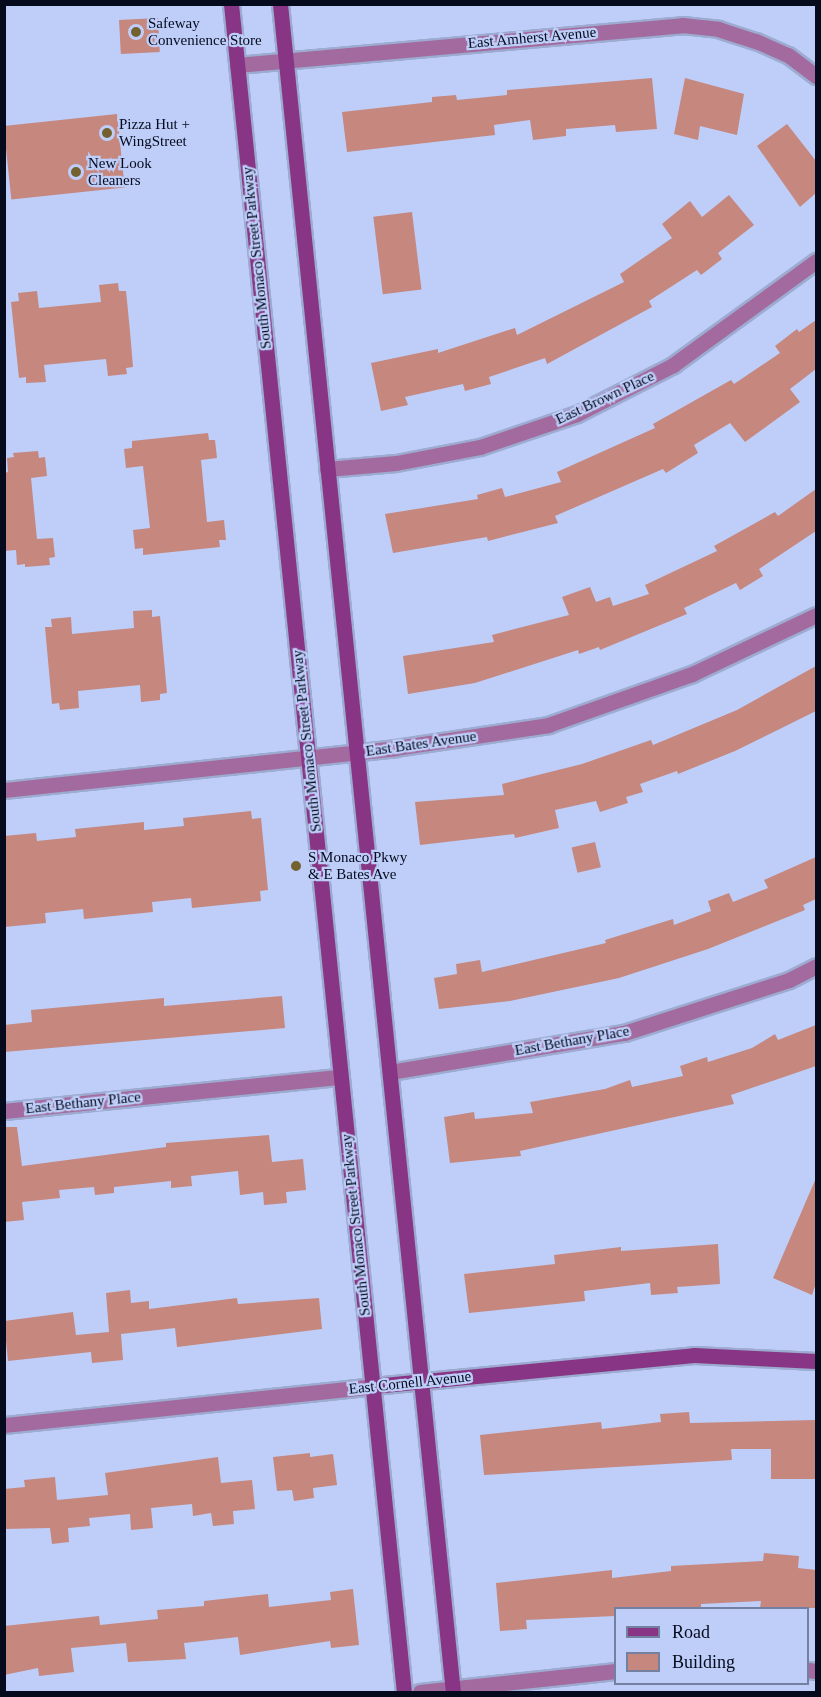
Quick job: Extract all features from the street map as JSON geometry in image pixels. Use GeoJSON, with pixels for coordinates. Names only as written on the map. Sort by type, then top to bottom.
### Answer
{"type":"FeatureCollection","features":[{"type":"Feature","properties":{"kind":"main road","name":"South Monaco Street Parkway"},"geometry":{"type":"LineString","coordinates":[[231,4],[404,1692]]}},
{"type":"Feature","properties":{"kind":"main road"},"geometry":{"type":"LineString","coordinates":[[280,4],[452,1691]]}},
{"type":"Feature","properties":{"kind":"main road","name":"East Cornell Avenue"},"geometry":{"type":"LineString","coordinates":[[373,1386],[694,1355],[816,1361]]}},
{"type":"Feature","properties":{"kind":"street","name":"East Amherst Avenue"},"geometry":{"type":"LineString","coordinates":[[237,65],[682,25],[718,29],[756,41],[788,56],[816,76]]}},
{"type":"Feature","properties":{"kind":"street","name":"East Brown Place"},"geometry":{"type":"LineString","coordinates":[[327,469],[396,463],[480,447],[577,414],[673,365],[816,261]]}},
{"type":"Feature","properties":{"kind":"street","name":"East Bates Avenue"},"geometry":{"type":"LineString","coordinates":[[4,790],[358,753],[548,725],[692,674],[816,615]]}},
{"type":"Feature","properties":{"kind":"street","name":"East Bethany Place"},"geometry":{"type":"LineString","coordinates":[[390,1072],[624,1033],[789,980],[816,966]]}},
{"type":"Feature","properties":{"kind":"street","name":"East Bethany Place"},"geometry":{"type":"LineString","coordinates":[[4,1111],[340,1077]]}},
{"type":"Feature","properties":{"kind":"street","name":"East Cornell Avenue"},"geometry":{"type":"LineString","coordinates":[[4,1425],[373,1386]]}},
{"type":"Feature","properties":{"kind":"street"},"geometry":{"type":"LineString","coordinates":[[420,1692],[452,1691],[614,1671]]}},
{"type":"Feature","properties":{"kind":"building"},"geometry":{"type":"Polygon","coordinates":[[[158,18],[160,52],[121,54],[119,20],[158,18]]]}},
{"type":"Feature","properties":{"kind":"building"},"geometry":{"type":"Polygon","coordinates":[[[652,78],[657,129],[616,132],[615,125],[566,129],[566,136],[533,140],[530,120],[494,125],[495,135],[347,152],[342,112],[432,102],[432,97],[456,95],[457,100],[507,95],[507,90],[652,78]]]}},
{"type":"Feature","properties":{"kind":"building"},"geometry":{"type":"Polygon","coordinates":[[[685,78],[744,94],[737,135],[700,126],[698,140],[674,134],[685,78]]]}},
{"type":"Feature","properties":{"kind":"building"},"geometry":{"type":"Polygon","coordinates":[[[117,114],[125,188],[11,200],[4,126],[117,114]]]}},
{"type":"Feature","properties":{"kind":"building"},"geometry":{"type":"Polygon","coordinates":[[[787,124],[816,161],[816,193],[800,207],[757,146],[787,124]]]}},
{"type":"Feature","properties":{"kind":"building"},"geometry":{"type":"Polygon","coordinates":[[[729,195],[754,225],[718,253],[722,259],[701,275],[697,270],[649,301],[652,307],[547,364],[545,358],[489,377],[491,384],[465,391],[463,384],[405,397],[408,405],[381,411],[371,363],[438,349],[438,353],[515,328],[517,335],[624,282],[620,274],[672,238],[662,224],[690,201],[702,217],[729,195]]]}},
{"type":"Feature","properties":{"kind":"building"},"geometry":{"type":"Polygon","coordinates":[[[412,212],[422,289],[383,294],[373,217],[412,212]]]}},
{"type":"Feature","properties":{"kind":"building"},"geometry":{"type":"Polygon","coordinates":[[[118,283],[119,291],[126,291],[130,331],[133,367],[126,368],[127,374],[108,376],[106,359],[44,365],[46,382],[26,383],[26,377],[19,378],[11,302],[19,301],[18,293],[37,291],[39,308],[101,302],[99,285],[118,283]]]}},
{"type":"Feature","properties":{"kind":"building"},"geometry":{"type":"Polygon","coordinates":[[[816,320],[816,369],[790,389],[800,402],[745,442],[730,423],[694,445],[698,453],[666,473],[663,469],[555,516],[558,523],[488,541],[487,537],[393,553],[385,514],[478,499],[477,495],[502,488],[505,497],[561,482],[557,472],[655,428],[653,424],[731,380],[734,384],[780,353],[775,346],[797,329],[799,332],[816,320]]]}},
{"type":"Feature","properties":{"kind":"building"},"geometry":{"type":"Polygon","coordinates":[[[208,433],[209,440],[215,440],[217,458],[201,460],[207,522],[224,520],[226,540],[219,540],[220,547],[143,555],[143,548],[135,549],[133,530],[150,528],[143,466],[126,468],[124,449],[132,448],[132,441],[208,433]]]}},
{"type":"Feature","properties":{"kind":"building"},"geometry":{"type":"Polygon","coordinates":[[[38,451],[39,458],[45,457],[47,476],[31,478],[37,539],[53,538],[55,557],[49,558],[50,565],[25,567],[25,564],[17,565],[16,550],[4,551],[4,473],[8,472],[7,458],[14,457],[13,453],[38,451]]]}},
{"type":"Feature","properties":{"kind":"building"},"geometry":{"type":"Polygon","coordinates":[[[816,489],[816,531],[759,569],[763,576],[740,590],[736,583],[684,608],[687,614],[600,650],[599,647],[579,654],[578,650],[475,683],[408,694],[403,656],[494,642],[492,635],[569,615],[562,597],[590,587],[596,602],[610,597],[613,606],[649,594],[645,585],[717,551],[714,546],[775,512],[778,516],[816,489]]]}},
{"type":"Feature","properties":{"kind":"building"},"geometry":{"type":"Polygon","coordinates":[[[152,610],[152,617],[160,616],[167,693],[160,694],[160,700],[141,702],[140,685],[78,691],[79,708],[60,710],[59,703],[52,704],[45,627],[52,627],[51,619],[71,617],[72,634],[134,628],[133,611],[152,610]]]}},
{"type":"Feature","properties":{"kind":"building"},"geometry":{"type":"Polygon","coordinates":[[[816,666],[816,711],[735,751],[678,774],[677,771],[640,784],[643,792],[626,797],[628,803],[600,812],[596,801],[555,810],[559,828],[515,838],[514,834],[420,845],[415,802],[504,795],[502,784],[582,764],[651,740],[653,745],[737,710],[816,666]]]}},
{"type":"Feature","properties":{"kind":"building"},"geometry":{"type":"Polygon","coordinates":[[[251,811],[252,819],[261,818],[268,890],[260,891],[261,901],[192,908],[191,898],[152,902],[153,912],[84,919],[83,909],[45,913],[46,923],[4,927],[4,836],[36,833],[37,841],[76,837],[75,829],[144,822],[144,830],[184,826],[183,818],[251,811]]]}},
{"type":"Feature","properties":{"kind":"building"},"geometry":{"type":"Polygon","coordinates":[[[595,842],[601,867],[577,873],[572,847],[595,842]]]}},
{"type":"Feature","properties":{"kind":"building"},"geometry":{"type":"Polygon","coordinates":[[[816,857],[816,899],[803,905],[805,910],[708,949],[619,978],[510,1001],[439,1009],[434,978],[457,974],[456,964],[480,960],[482,972],[606,943],[605,940],[673,919],[674,925],[711,911],[708,901],[729,893],[733,902],[768,888],[764,880],[816,857]]]}},
{"type":"Feature","properties":{"kind":"building"},"geometry":{"type":"Polygon","coordinates":[[[282,996],[285,1028],[4,1052],[4,1025],[32,1022],[31,1010],[164,998],[164,1006],[282,996]]]}},
{"type":"Feature","properties":{"kind":"building"},"geometry":{"type":"Polygon","coordinates":[[[816,1025],[816,1066],[731,1095],[734,1104],[520,1151],[521,1156],[450,1163],[444,1117],[474,1112],[475,1119],[533,1113],[530,1102],[605,1089],[630,1080],[632,1087],[683,1076],[680,1066],[707,1057],[708,1062],[752,1048],[775,1034],[778,1040],[816,1025]]]}},
{"type":"Feature","properties":{"kind":"building"},"geometry":{"type":"Polygon","coordinates":[[[4,1127],[17,1127],[22,1166],[166,1147],[166,1143],[269,1135],[272,1162],[303,1159],[306,1190],[286,1192],[287,1203],[264,1205],[263,1192],[240,1195],[238,1171],[191,1176],[192,1186],[171,1188],[171,1181],[114,1187],[114,1193],[95,1195],[94,1187],[59,1190],[60,1198],[22,1202],[24,1220],[4,1222],[4,1127]]]}},
{"type":"Feature","properties":{"kind":"building"},"geometry":{"type":"Polygon","coordinates":[[[816,1178],[816,1283],[812,1295],[773,1278],[816,1178]]]}},
{"type":"Feature","properties":{"kind":"building"},"geometry":{"type":"Polygon","coordinates":[[[718,1244],[720,1284],[677,1287],[678,1293],[651,1295],[650,1283],[584,1291],[585,1301],[469,1313],[464,1274],[555,1264],[554,1255],[621,1247],[621,1251],[718,1244]]]}},
{"type":"Feature","properties":{"kind":"building"},"geometry":{"type":"Polygon","coordinates":[[[130,1290],[131,1303],[149,1301],[149,1309],[237,1298],[238,1304],[319,1298],[322,1329],[177,1347],[175,1328],[121,1334],[123,1360],[92,1363],[91,1352],[8,1361],[4,1321],[73,1312],[76,1335],[109,1332],[106,1293],[130,1290]]]}},
{"type":"Feature","properties":{"kind":"building"},"geometry":{"type":"Polygon","coordinates":[[[689,1412],[690,1423],[815,1420],[815,1479],[771,1479],[771,1449],[731,1449],[732,1460],[484,1475],[480,1435],[601,1422],[602,1429],[661,1422],[660,1414],[689,1412]]]}},
{"type":"Feature","properties":{"kind":"building"},"geometry":{"type":"Polygon","coordinates":[[[310,1453],[310,1457],[333,1454],[337,1485],[313,1488],[314,1498],[294,1501],[292,1490],[277,1491],[273,1457],[310,1453]]]}},
{"type":"Feature","properties":{"kind":"building"},"geometry":{"type":"Polygon","coordinates":[[[218,1457],[221,1483],[252,1480],[255,1509],[233,1511],[234,1524],[213,1526],[211,1513],[193,1516],[192,1504],[151,1508],[153,1528],[131,1530],[130,1514],[89,1518],[90,1526],[68,1528],[69,1542],[52,1544],[50,1528],[4,1529],[4,1489],[25,1487],[24,1480],[55,1477],[57,1500],[108,1495],[105,1473],[218,1457]]]}},
{"type":"Feature","properties":{"kind":"building"},"geometry":{"type":"Polygon","coordinates":[[[764,1553],[799,1556],[798,1568],[816,1570],[816,1608],[760,1607],[761,1601],[701,1604],[701,1607],[614,1607],[614,1616],[526,1620],[527,1629],[500,1631],[496,1583],[612,1570],[612,1578],[671,1571],[671,1566],[763,1561],[764,1553]]]}},
{"type":"Feature","properties":{"kind":"building"},"geometry":{"type":"Polygon","coordinates":[[[353,1589],[359,1645],[331,1648],[330,1641],[240,1655],[238,1637],[184,1643],[186,1659],[128,1662],[126,1643],[71,1648],[74,1672],[39,1676],[38,1668],[4,1675],[4,1626],[99,1616],[100,1625],[158,1619],[157,1610],[204,1606],[204,1601],[268,1594],[269,1607],[331,1600],[330,1592],[353,1589]]]}},
{"type":"Feature","properties":{"kind":"place","name":"Safeway Convenience Store"},"geometry":{"type":"Point","coordinates":[136,32]}},
{"type":"Feature","properties":{"kind":"place","name":"Pizza Hut + WingStreet"},"geometry":{"type":"Point","coordinates":[107,133]}},
{"type":"Feature","properties":{"kind":"place","name":"New Look Cleaners"},"geometry":{"type":"Point","coordinates":[76,172]}},
{"type":"Feature","properties":{"kind":"place","name":"S Monaco Pkwy & E Bates Ave"},"geometry":{"type":"Point","coordinates":[296,866]}}]}
